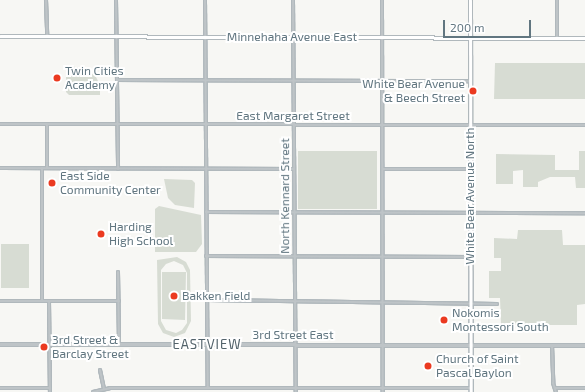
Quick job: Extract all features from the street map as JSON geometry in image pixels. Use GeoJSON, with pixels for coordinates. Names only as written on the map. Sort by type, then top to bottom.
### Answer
{"type":"FeatureCollection","features":[{"type":"Feature","properties":{"kind":"main road","name":"White Bear Avenue North"},"geometry":{"type":"LineString","coordinates":[[470,0],[470,257],[472,392]]}},
{"type":"Feature","properties":{"kind":"main road","name":"Minnehaha Avenue East"},"geometry":{"type":"LineString","coordinates":[[0,36],[585,38]]}},
{"type":"Feature","properties":{"kind":"street"},"geometry":{"type":"LineString","coordinates":[[46,0],[46,36]]}},
{"type":"Feature","properties":{"kind":"street"},"geometry":{"type":"LineString","coordinates":[[116,0],[118,169]]}},
{"type":"Feature","properties":{"kind":"street"},"geometry":{"type":"LineString","coordinates":[[205,0],[208,388]]}},
{"type":"Feature","properties":{"kind":"street","name":"North Kennard Street"},"geometry":{"type":"LineString","coordinates":[[293,0],[296,392]]}},
{"type":"Feature","properties":{"kind":"street"},"geometry":{"type":"LineString","coordinates":[[382,0],[383,392]]}},
{"type":"Feature","properties":{"kind":"street"},"geometry":{"type":"LineString","coordinates":[[557,0],[557,38]]}},
{"type":"Feature","properties":{"kind":"street"},"geometry":{"type":"LineString","coordinates":[[117,80],[470,81]]}},
{"type":"Feature","properties":{"kind":"street","name":"East Margaret Street"},"geometry":{"type":"LineString","coordinates":[[0,124],[585,125]]}},
{"type":"Feature","properties":{"kind":"street"},"geometry":{"type":"LineString","coordinates":[[46,124],[47,168]]}},
{"type":"Feature","properties":{"kind":"street"},"geometry":{"type":"LineString","coordinates":[[0,168],[294,169]]}},
{"type":"Feature","properties":{"kind":"street"},"geometry":{"type":"LineString","coordinates":[[42,168],[42,301]]}},
{"type":"Feature","properties":{"kind":"street"},"geometry":{"type":"LineString","coordinates":[[383,169],[470,169]]}},
{"type":"Feature","properties":{"kind":"street"},"geometry":{"type":"LineString","coordinates":[[206,212],[585,214]]}},
{"type":"Feature","properties":{"kind":"street"},"geometry":{"type":"LineString","coordinates":[[206,256],[470,257]]}},
{"type":"Feature","properties":{"kind":"street"},"geometry":{"type":"LineString","coordinates":[[118,272],[119,344]]}},
{"type":"Feature","properties":{"kind":"street"},"geometry":{"type":"LineString","coordinates":[[207,300],[471,302],[497,304]]}},
{"type":"Feature","properties":{"kind":"street"},"geometry":{"type":"LineString","coordinates":[[0,301],[119,301]]}},
{"type":"Feature","properties":{"kind":"street"},"geometry":{"type":"LineString","coordinates":[[49,301],[50,392]]}},
{"type":"Feature","properties":{"kind":"street","name":"3rd Street East"},"geometry":{"type":"LineString","coordinates":[[0,344],[585,345]]}},
{"type":"Feature","properties":{"kind":"street"},"geometry":{"type":"LineString","coordinates":[[552,345],[554,388],[556,392]]}},
{"type":"Feature","properties":{"kind":"street"},"geometry":{"type":"LineString","coordinates":[[100,370],[104,389]]}},
{"type":"Feature","properties":{"kind":"street"},"geometry":{"type":"LineString","coordinates":[[0,388],[50,388]]}},
{"type":"Feature","properties":{"kind":"street"},"geometry":{"type":"LineString","coordinates":[[93,392],[116,388],[472,388]]}},
{"type":"Feature","properties":{"kind":"street"},"geometry":{"type":"LineString","coordinates":[[554,388],[585,388]]}},
{"type":"Feature","properties":{"kind":"shaded area"},"geometry":{"type":"Polygon","coordinates":[[[495,63],[585,63],[585,99],[494,99],[495,63]]]}},
{"type":"Feature","properties":{"kind":"shaded area"},"geometry":{"type":"Polygon","coordinates":[[[66,66],[86,68],[96,77],[100,85],[100,95],[69,95],[66,92],[66,66]]]}},
{"type":"Feature","properties":{"kind":"shaded area"},"geometry":{"type":"Polygon","coordinates":[[[298,151],[377,151],[377,209],[298,209],[298,151]]]}},
{"type":"Feature","properties":{"kind":"shaded area"},"geometry":{"type":"Polygon","coordinates":[[[579,151],[585,151],[585,188],[576,188],[575,177],[550,177],[538,182],[538,187],[523,187],[523,170],[513,171],[513,184],[496,184],[496,154],[555,155],[555,170],[579,170],[579,151]]]}},
{"type":"Feature","properties":{"kind":"shaded area"},"geometry":{"type":"Polygon","coordinates":[[[164,179],[192,180],[195,183],[194,208],[175,205],[168,198],[164,179]]]}},
{"type":"Feature","properties":{"kind":"shaded area"},"geometry":{"type":"Polygon","coordinates":[[[159,206],[201,215],[202,244],[196,252],[155,252],[155,209],[159,206]]]}},
{"type":"Feature","properties":{"kind":"shaded area"},"geometry":{"type":"Polygon","coordinates":[[[518,230],[562,230],[563,245],[585,245],[585,304],[577,305],[577,325],[501,325],[500,298],[489,298],[489,271],[501,271],[501,258],[494,258],[494,238],[517,239],[518,230]]]}},
{"type":"Feature","properties":{"kind":"shaded area"},"geometry":{"type":"Polygon","coordinates":[[[1,244],[29,244],[29,288],[1,288],[1,244]]]}},
{"type":"Feature","properties":{"kind":"shaded area"},"geometry":{"type":"Polygon","coordinates":[[[177,257],[186,262],[190,270],[191,321],[185,333],[174,337],[163,333],[158,324],[157,260],[177,257]],[[174,261],[166,264],[161,270],[161,321],[166,330],[176,333],[182,330],[187,323],[187,273],[183,265],[174,261]]]}},
{"type":"Feature","properties":{"kind":"shaded area","name":"Bakken Field"},"geometry":{"type":"Polygon","coordinates":[[[162,272],[186,272],[185,320],[162,319],[162,272]]]}},
{"type":"Feature","properties":{"kind":"place","name":"Twin Cities Academy"},"geometry":{"type":"Point","coordinates":[57,78]}},
{"type":"Feature","properties":{"kind":"place","name":"White Bear Avenue & Beech Street"},"geometry":{"type":"Point","coordinates":[473,91]}},
{"type":"Feature","properties":{"kind":"place","name":"East Side Community Center"},"geometry":{"type":"Point","coordinates":[52,183]}},
{"type":"Feature","properties":{"kind":"place","name":"Harding High School"},"geometry":{"type":"Point","coordinates":[101,234]}},
{"type":"Feature","properties":{"kind":"place","name":"Bakken Field"},"geometry":{"type":"Point","coordinates":[174,296]}},
{"type":"Feature","properties":{"kind":"place","name":"Nokomis Montessori South"},"geometry":{"type":"Point","coordinates":[444,320]}},
{"type":"Feature","properties":{"kind":"place","name":"3rd Street & Barclay Street"},"geometry":{"type":"Point","coordinates":[44,347]}},
{"type":"Feature","properties":{"kind":"place","name":"Church of Saint Pascal Baylon"},"geometry":{"type":"Point","coordinates":[428,366]}},
{"type":"Feature","properties":{"kind":"district","name":"EASTVIEW"},"geometry":{"type":"Point","coordinates":[207,344]}}]}
